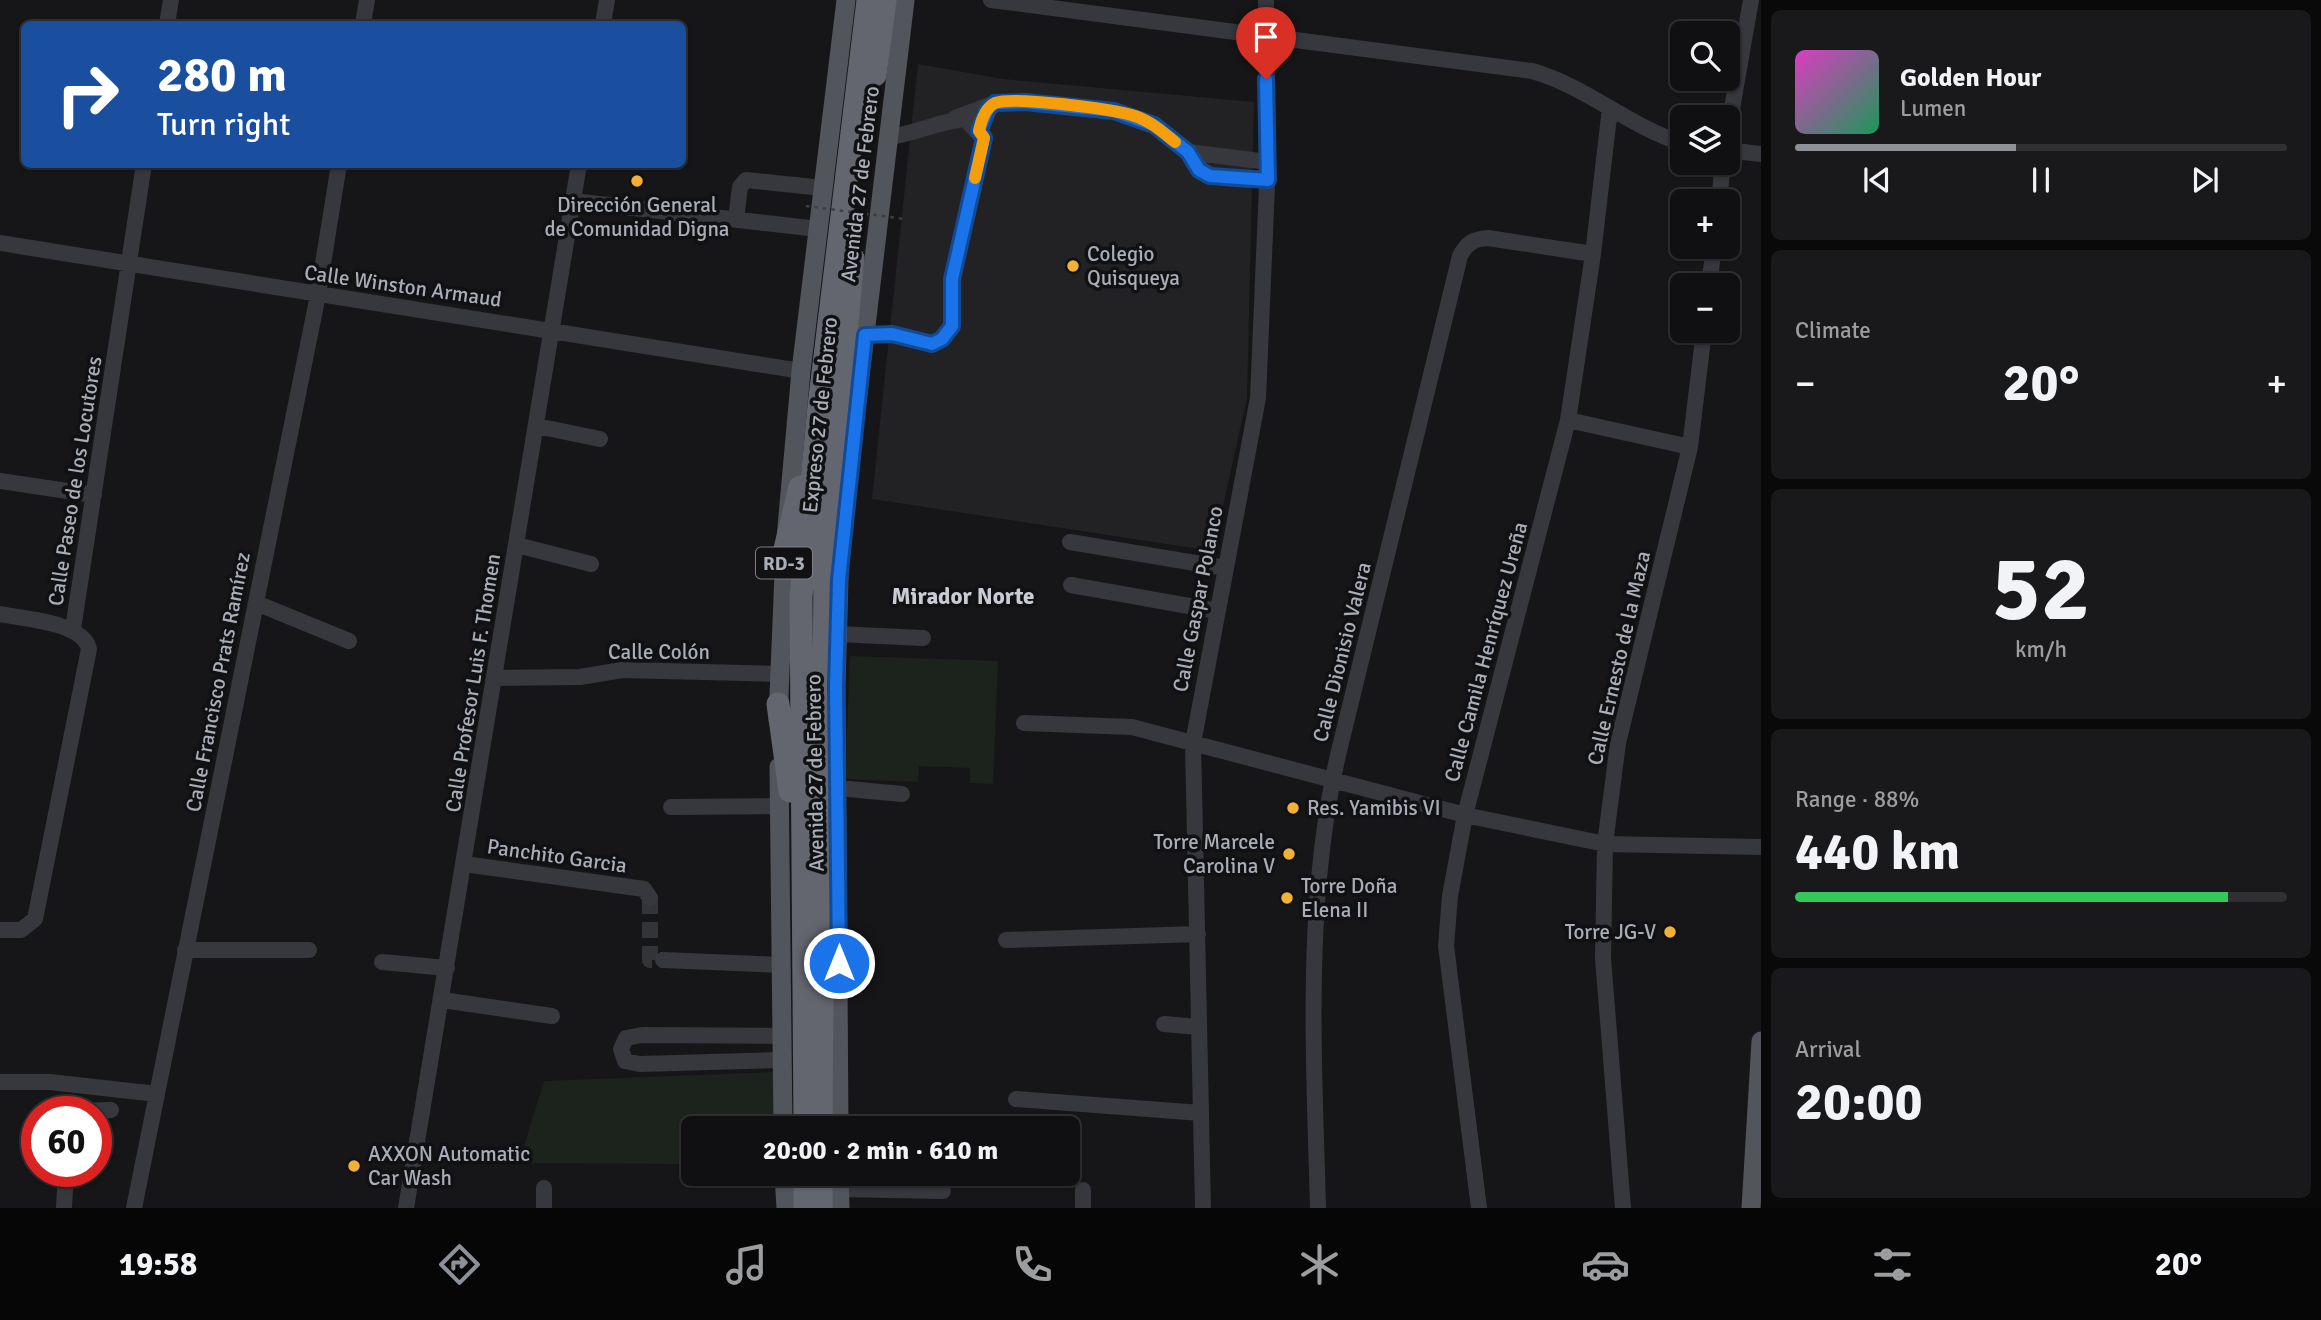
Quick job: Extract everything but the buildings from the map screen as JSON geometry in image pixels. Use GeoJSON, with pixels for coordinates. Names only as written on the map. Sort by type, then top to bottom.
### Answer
{"type":"FeatureCollection","features":[{"type":"Feature","properties":{"kind":"highway","name":"RD-3"},"geometry":{"type":"LineString","coordinates":[[852,201],[868,0]]}},
{"type":"Feature","properties":{"kind":"highway","name":"RD-3"},"geometry":{"type":"LineString","coordinates":[[852,201],[885,0]]}},
{"type":"Feature","properties":{"kind":"highway","name":"Expreso 27 de Febrero"},"geometry":{"type":"LineString","coordinates":[[812,879],[829,403],[852,201]]}},
{"type":"Feature","properties":{"kind":"highway"},"geometry":{"type":"LineString","coordinates":[[829,403],[840,543]]}},
{"type":"Feature","properties":{"kind":"highway"},"geometry":{"type":"LineString","coordinates":[[785,549],[829,403]]}},
{"type":"Feature","properties":{"kind":"highway"},"geometry":{"type":"LineString","coordinates":[[812,879],[836,686]]}},
{"type":"Feature","properties":{"kind":"highway"},"geometry":{"type":"LineString","coordinates":[[778,704],[812,879]]}},
{"type":"Feature","properties":{"kind":"highway","name":"RD-3"},"geometry":{"type":"LineString","coordinates":[[805,1116],[812,879]]}},
{"type":"Feature","properties":{"kind":"highway","name":"RD-3"},"geometry":{"type":"LineString","coordinates":[[812,879],[821,1116]]}},
{"type":"Feature","properties":{"kind":"highway"},"geometry":{"type":"LineString","coordinates":[[805,1186],[805,1208]]}},
{"type":"Feature","properties":{"kind":"highway"},"geometry":{"type":"LineString","coordinates":[[821,1186],[821,1208]]}},
{"type":"Feature","properties":{"kind":"main road","name":"Avenida 27 de Febrero"},"geometry":{"type":"LineString","coordinates":[[783,1116],[778,704],[785,549],[801,371],[846,0]]}},
{"type":"Feature","properties":{"kind":"main road","name":"Avenida 27 de Febrero"},"geometry":{"type":"LineString","coordinates":[[839,1116],[836,686],[840,543],[905,0]]}},
{"type":"Feature","properties":{"kind":"main road"},"geometry":{"type":"LineString","coordinates":[[1751,1208],[1761,1041]]}},
{"type":"Feature","properties":{"kind":"main road"},"geometry":{"type":"LineString","coordinates":[[785,1186],[786,1208]]}},
{"type":"Feature","properties":{"kind":"street"},"geometry":{"type":"LineString","coordinates":[[168,21],[171,0]]}},
{"type":"Feature","properties":{"kind":"street"},"geometry":{"type":"LineString","coordinates":[[364,21],[367,0]]}},
{"type":"Feature","properties":{"kind":"street"},"geometry":{"type":"LineString","coordinates":[[604,21],[607,0]]}},
{"type":"Feature","properties":{"kind":"street"},"geometry":{"type":"LineString","coordinates":[[992,0],[1532,71],[1567,84],[1651,132],[1670,139]]}},
{"type":"Feature","properties":{"kind":"street","name":"Calle Gaspar Polanco"},"geometry":{"type":"LineString","coordinates":[[1203,1208],[1193,743],[1258,398],[1268,180],[1266,0]]}},
{"type":"Feature","properties":{"kind":"street"},"geometry":{"type":"LineString","coordinates":[[1733,105],[1751,0]]}},
{"type":"Feature","properties":{"kind":"street"},"geometry":{"type":"LineString","coordinates":[[889,137],[914,134],[995,103],[1025,102],[1135,116],[1154,125],[1188,152],[1199,170],[1210,176],[1268,180]]}},
{"type":"Feature","properties":{"kind":"street"},"geometry":{"type":"LineString","coordinates":[[979,131],[988,109],[995,103]]}},
{"type":"Feature","properties":{"kind":"street","name":"Calle Camila Henríquez Ureña"},"geometry":{"type":"LineString","coordinates":[[1479,1208],[1446,946],[1450,896],[1465,815],[1568,421],[1593,254],[1610,108]]}},
{"type":"Feature","properties":{"kind":"street"},"geometry":{"type":"LineString","coordinates":[[865,335],[892,334],[932,344],[942,339],[952,326],[952,279],[984,138],[965,119],[948,121]]}},
{"type":"Feature","properties":{"kind":"street"},"geometry":{"type":"LineString","coordinates":[[1188,152],[1268,162]]}},
{"type":"Feature","properties":{"kind":"street"},"geometry":{"type":"LineString","coordinates":[[1740,152],[1761,154]]}},
{"type":"Feature","properties":{"kind":"street","name":"Calle Paseo de los Locutores"},"geometry":{"type":"LineString","coordinates":[[0,930],[21,930],[35,919],[89,649],[85,637],[73,629],[143,168]]}},
{"type":"Feature","properties":{"kind":"street","name":"Calle Francisco Prats Ramírez"},"geometry":{"type":"LineString","coordinates":[[134,1208],[317,295],[339,168]]}},
{"type":"Feature","properties":{"kind":"street","name":"Calle Profesor Luis F. Thomen"},"geometry":{"type":"LineString","coordinates":[[406,1208],[578,168]]}},
{"type":"Feature","properties":{"kind":"street"},"geometry":{"type":"LineString","coordinates":[[736,219],[740,187],[746,180],[823,188]]}},
{"type":"Feature","properties":{"kind":"street"},"geometry":{"type":"LineString","coordinates":[[573,201],[818,229]]}},
{"type":"Feature","properties":{"kind":"street","name":"Calle Dionisio Valera"},"geometry":{"type":"LineString","coordinates":[[1318,1208],[1314,1058],[1317,926],[1322,854],[1332,780],[1460,256],[1465,246],[1476,239],[1488,238],[1593,254]]}},
{"type":"Feature","properties":{"kind":"street","name":"Calle Winston Armaud"},"geometry":{"type":"LineString","coordinates":[[0,243],[801,371]]}},
{"type":"Feature","properties":{"kind":"street","name":"Calle Ernesto de la Maza"},"geometry":{"type":"LineString","coordinates":[[1623,1208],[1603,958],[1605,844],[1618,743],[1690,447],[1703,343]]}},
{"type":"Feature","properties":{"kind":"street"},"geometry":{"type":"LineString","coordinates":[[1568,421],[1690,447]]}},
{"type":"Feature","properties":{"kind":"street"},"geometry":{"type":"LineString","coordinates":[[537,426],[600,439]]}},
{"type":"Feature","properties":{"kind":"street"},"geometry":{"type":"LineString","coordinates":[[0,481],[94,495]]}},
{"type":"Feature","properties":{"kind":"street"},"geometry":{"type":"LineString","coordinates":[[1070,541],[1225,568]]}},
{"type":"Feature","properties":{"kind":"street"},"geometry":{"type":"LineString","coordinates":[[517,545],[591,564]]}},
{"type":"Feature","properties":{"kind":"street"},"geometry":{"type":"LineString","coordinates":[[1071,585],[1217,611]]}},
{"type":"Feature","properties":{"kind":"street"},"geometry":{"type":"LineString","coordinates":[[256,603],[349,641]]}},
{"type":"Feature","properties":{"kind":"street"},"geometry":{"type":"LineString","coordinates":[[0,614],[73,629]]}},
{"type":"Feature","properties":{"kind":"street"},"geometry":{"type":"LineString","coordinates":[[837,634],[923,638]]}},
{"type":"Feature","properties":{"kind":"street","name":"Calle Colón"},"geometry":{"type":"LineString","coordinates":[[495,678],[580,677],[622,670],[780,674]]}},
{"type":"Feature","properties":{"kind":"street"},"geometry":{"type":"LineString","coordinates":[[1024,723],[1107,724],[1193,743],[1465,815],[1605,844],[1761,848]]}},
{"type":"Feature","properties":{"kind":"street"},"geometry":{"type":"LineString","coordinates":[[838,788],[902,794]]}},
{"type":"Feature","properties":{"kind":"street"},"geometry":{"type":"LineString","coordinates":[[671,807],[779,806]]}},
{"type":"Feature","properties":{"kind":"street","name":"Panchito Garcia"},"geometry":{"type":"LineString","coordinates":[[464,864],[648,893]]}},
{"type":"Feature","properties":{"kind":"street"},"geometry":{"type":"LineString","coordinates":[[1006,940],[1198,934]]}},
{"type":"Feature","properties":{"kind":"street"},"geometry":{"type":"LineString","coordinates":[[185,950],[309,950]]}},
{"type":"Feature","properties":{"kind":"street"},"geometry":{"type":"LineString","coordinates":[[663,960],[782,965]]}},
{"type":"Feature","properties":{"kind":"street"},"geometry":{"type":"LineString","coordinates":[[382,962],[447,968]]}},
{"type":"Feature","properties":{"kind":"street"},"geometry":{"type":"LineString","coordinates":[[442,1000],[552,1016]]}},
{"type":"Feature","properties":{"kind":"street"},"geometry":{"type":"LineString","coordinates":[[1164,1024],[1199,1027]]}},
{"type":"Feature","properties":{"kind":"street"},"geometry":{"type":"LineString","coordinates":[[782,1036],[642,1034],[626,1038],[621,1049],[625,1061],[640,1064],[783,1060]]}},
{"type":"Feature","properties":{"kind":"street"},"geometry":{"type":"LineString","coordinates":[[0,1082],[50,1082],[157,1094]]}},
{"type":"Feature","properties":{"kind":"street"},"geometry":{"type":"LineString","coordinates":[[1016,1099],[1201,1113]]}},
{"type":"Feature","properties":{"kind":"street"},"geometry":{"type":"LineString","coordinates":[[64,1208],[65,1187]]}},
{"type":"Feature","properties":{"kind":"street"},"geometry":{"type":"LineString","coordinates":[[544,1188],[544,1208]]}},
{"type":"Feature","properties":{"kind":"street"},"geometry":{"type":"LineString","coordinates":[[839,1190],[943,1191]]}},
{"type":"Feature","properties":{"kind":"street"},"geometry":{"type":"LineString","coordinates":[[1083,1190],[1083,1208]]}},
{"type":"Feature","properties":{"kind":"path"},"geometry":{"type":"LineString","coordinates":[[806,206],[905,219]]}},
{"type":"Feature","properties":{"kind":"shaded area","name":"Colegio Quisqueya"},"geometry":{"type":"Polygon","coordinates":[[[918,64],[1003,79],[1254,102],[1247,398],[1213,551],[872,499],[918,64]]]}},
{"type":"Feature","properties":{"kind":"shaded area"},"geometry":{"type":"Polygon","coordinates":[[[850,656],[998,661],[993,784],[970,783],[970,768],[919,766],[918,782],[845,779],[850,656]]]}},
{"type":"Feature","properties":{"kind":"shaded area"},"geometry":{"type":"Polygon","coordinates":[[[775,1072],[773,1116],[681,1116],[681,1164],[519,1163],[544,1081],[775,1072]]]}},
{"type":"Feature","properties":{"kind":"tunnel"},"geometry":{"type":"LineString","coordinates":[[650,898],[650,960],[663,960]]}},
{"type":"Feature","properties":{"kind":"slow traffic"},"geometry":{"type":"LineString","coordinates":[[975,178],[984,138],[979,131],[983,117],[995,103],[1025,102],[1114,111],[1135,116],[1154,125],[1175,142]]}},
{"type":"Feature","properties":{"kind":"place","name":"Dirección General de Comunidad Digna"},"geometry":{"type":"Point","coordinates":[637,181]}},
{"type":"Feature","properties":{"kind":"place","name":"Colegio Quisqueya"},"geometry":{"type":"Point","coordinates":[1073,266]}},
{"type":"Feature","properties":{"kind":"place","name":"Res. Yamibis VI"},"geometry":{"type":"Point","coordinates":[1293,808]}},
{"type":"Feature","properties":{"kind":"place","name":"Torre Marcele Carolina V"},"geometry":{"type":"Point","coordinates":[1289,854]}},
{"type":"Feature","properties":{"kind":"place","name":"Torre Doña Elena II"},"geometry":{"type":"Point","coordinates":[1287,898]}},
{"type":"Feature","properties":{"kind":"place","name":"Torre JG-V"},"geometry":{"type":"Point","coordinates":[1670,932]}},
{"type":"Feature","properties":{"kind":"place","name":"AXXON Automatic Car Wash"},"geometry":{"type":"Point","coordinates":[354,1166]}},
{"type":"Feature","properties":{"kind":"district","name":"Mirador Norte"},"geometry":{"type":"Point","coordinates":[963,596]}},
{"type":"Feature","properties":{"kind":"route"},"geometry":{"type":"LineString","coordinates":[[839,963],[840,852],[836,686],[840,543],[865,335],[892,334],[932,344],[942,339],[952,326],[952,279],[984,138],[979,131],[983,117],[995,103],[1025,102],[1114,111],[1135,116],[1154,125],[1188,152],[1199,170],[1210,176],[1268,180],[1266,79]]}}]}
